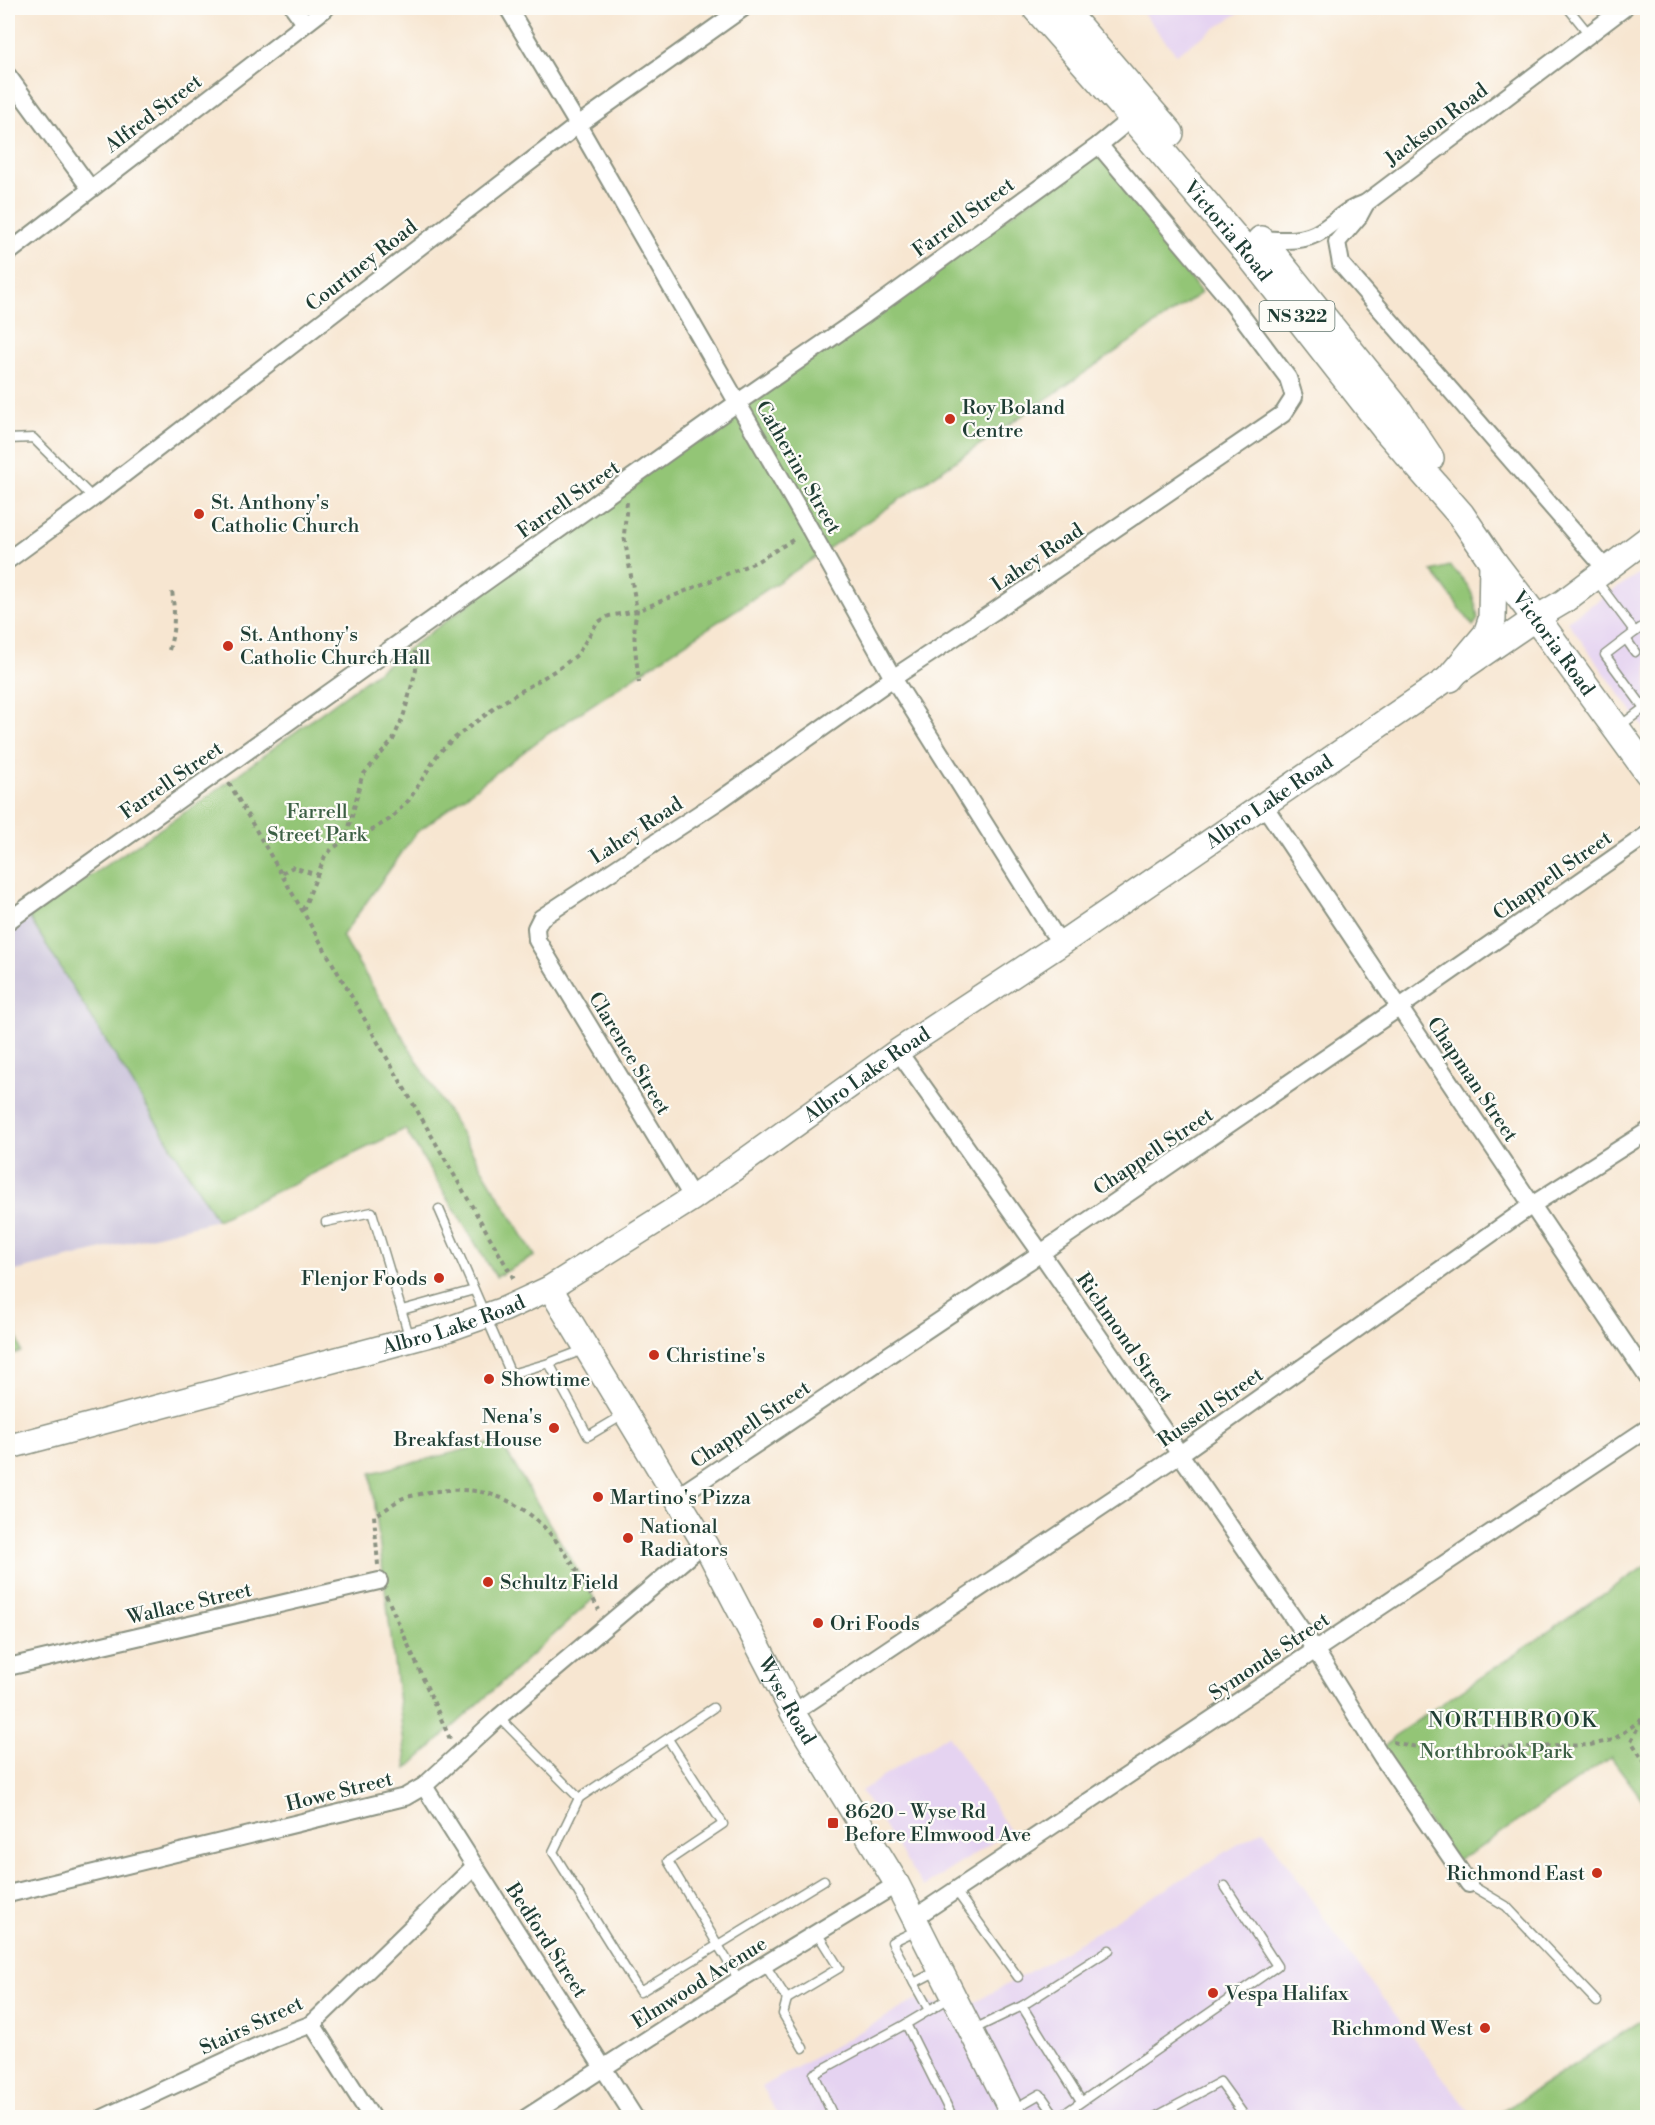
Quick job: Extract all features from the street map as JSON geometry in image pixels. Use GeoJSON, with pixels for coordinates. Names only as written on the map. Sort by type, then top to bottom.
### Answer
{"type":"FeatureCollection","features":[{"type":"Feature","properties":{"kind":"main road","name":"Victoria Road"},"geometry":{"type":"LineString","coordinates":[[1036,8],[1140,112],[1260,239],[1400,413],[1444,481],[1461,515]]}},
{"type":"Feature","properties":{"kind":"main road","name":"Victoria Road"},"geometry":{"type":"LineString","coordinates":[[1062,8],[1247,252],[1384,427],[1461,515],[1647,772]]}},
{"type":"Feature","properties":{"kind":"main road","name":"Albro Lake Road"},"geometry":{"type":"LineString","coordinates":[[8,1447],[410,1340],[485,1316],[550,1288],[693,1198],[898,1051],[1062,943],[1536,618],[1563,602],[1647,538]]}},
{"type":"Feature","properties":{"kind":"main road"},"geometry":{"type":"LineString","coordinates":[[1450,678],[1487,634],[1492,620],[1493,562]]}},
{"type":"Feature","properties":{"kind":"main road","name":"Wyse Road"},"geometry":{"type":"LineString","coordinates":[[550,1288],[706,1546],[794,1713],[897,1884],[1013,2114]]}},
{"type":"Feature","properties":{"kind":"street"},"geometry":{"type":"LineString","coordinates":[[294,8],[305,23]]}},
{"type":"Feature","properties":{"kind":"street","name":"Alfred Street"},"geometry":{"type":"LineString","coordinates":[[8,252],[326,8]]}},
{"type":"Feature","properties":{"kind":"street","name":"Catherine Street"},"geometry":{"type":"LineString","coordinates":[[508,8],[578,125],[893,678],[1052,931],[1062,943]]}},
{"type":"Feature","properties":{"kind":"street","name":"Courtney Road"},"geometry":{"type":"LineString","coordinates":[[8,560],[93,498],[578,125],[743,8]]}},
{"type":"Feature","properties":{"kind":"street","name":"Jackson Road"},"geometry":{"type":"LineString","coordinates":[[1260,239],[1300,240],[1320,232],[1352,208],[1366,203],[1624,8]]}},
{"type":"Feature","properties":{"kind":"street"},"geometry":{"type":"LineString","coordinates":[[8,76],[90,188]]}},
{"type":"Feature","properties":{"kind":"street","name":"Farrell Street"},"geometry":{"type":"LineString","coordinates":[[8,921],[863,316],[1099,145],[1140,112]]}},
{"type":"Feature","properties":{"kind":"street","name":"Lahey Road"},"geometry":{"type":"LineString","coordinates":[[536,928],[541,918],[720,800],[893,678],[1283,414],[1294,397],[1288,378],[1235,308],[1099,145]]}},
{"type":"Feature","properties":{"kind":"street"},"geometry":{"type":"LineString","coordinates":[[1366,203],[1359,216],[1337,242],[1341,264],[1600,573]]}},
{"type":"Feature","properties":{"kind":"street","name":"Chapman Street"},"geometry":{"type":"LineString","coordinates":[[1263,804],[1647,1378]]}},
{"type":"Feature","properties":{"kind":"street","name":"Chappell Street"},"geometry":{"type":"LineString","coordinates":[[677,1497],[1041,1253],[1400,1008],[1647,834]]}},
{"type":"Feature","properties":{"kind":"street","name":"Clarence Street"},"geometry":{"type":"LineString","coordinates":[[536,928],[537,940],[693,1198]]}},
{"type":"Feature","properties":{"kind":"street","name":"Richmond Street"},"geometry":{"type":"LineString","coordinates":[[898,1051],[1041,1253],[1316,1651],[1369,1737],[1469,1884]]}},
{"type":"Feature","properties":{"kind":"street","name":"Russell Street"},"geometry":{"type":"LineString","coordinates":[[794,1713],[1180,1454],[1532,1205],[1647,1131]]}},
{"type":"Feature","properties":{"kind":"street","name":"Symonds Street"},"geometry":{"type":"LineString","coordinates":[[916,1923],[956,1890],[1647,1428]]}},
{"type":"Feature","properties":{"kind":"street","name":"Howe Street"},"geometry":{"type":"LineString","coordinates":[[8,1894],[405,1797],[424,1786],[499,1717],[608,1627],[696,1550],[706,1546]]}},
{"type":"Feature","properties":{"kind":"street","name":"Wallace Street"},"geometry":{"type":"LineString","coordinates":[[8,1667],[379,1581]]}},
{"type":"Feature","properties":{"kind":"street","name":"Bedford Street"},"geometry":{"type":"LineString","coordinates":[[424,1786],[635,2118]]}},
{"type":"Feature","properties":{"kind":"street","name":"Stairs Street"},"geometry":{"type":"LineString","coordinates":[[102,2118],[133,2111],[273,2039],[312,2024],[474,1867]]}},
{"type":"Feature","properties":{"kind":"street","name":"Elmwood Avenue"},"geometry":{"type":"LineString","coordinates":[[525,2118],[740,1980],[897,1884]]}},
{"type":"Feature","properties":{"kind":"street"},"geometry":{"type":"LineString","coordinates":[[312,2024],[372,2118]]}},
{"type":"Feature","properties":{"kind":"lane"},"geometry":{"type":"LineString","coordinates":[[1568,8],[1589,34]]}},
{"type":"Feature","properties":{"kind":"lane"},"geometry":{"type":"LineString","coordinates":[[8,440],[33,438],[93,498]]}},
{"type":"Feature","properties":{"kind":"lane"},"geometry":{"type":"LineString","coordinates":[[1600,573],[1635,632]]}},
{"type":"Feature","properties":{"kind":"lane"},"geometry":{"type":"LineString","coordinates":[[1616,729],[1646,707],[1605,655],[1642,627],[1647,633]]}},
{"type":"Feature","properties":{"kind":"lane"},"geometry":{"type":"LineString","coordinates":[[1626,639],[1635,652]]}},
{"type":"Feature","properties":{"kind":"lane"},"geometry":{"type":"LineString","coordinates":[[439,1209],[511,1374],[586,1349]]}},
{"type":"Feature","properties":{"kind":"lane"},"geometry":{"type":"LineString","coordinates":[[326,1222],[372,1212],[410,1340]]}},
{"type":"Feature","properties":{"kind":"lane"},"geometry":{"type":"LineString","coordinates":[[402,1310],[474,1290]]}},
{"type":"Feature","properties":{"kind":"lane"},"geometry":{"type":"LineString","coordinates":[[549,1363],[588,1436],[627,1413]]}},
{"type":"Feature","properties":{"kind":"lane"},"geometry":{"type":"LineString","coordinates":[[713,1708],[579,1798],[553,1852],[640,1992],[824,1880]]}},
{"type":"Feature","properties":{"kind":"lane"},"geometry":{"type":"LineString","coordinates":[[499,1717],[579,1798]]}},
{"type":"Feature","properties":{"kind":"lane"},"geometry":{"type":"LineString","coordinates":[[668,1739],[723,1824],[668,1861],[740,1980]]}},
{"type":"Feature","properties":{"kind":"lane"},"geometry":{"type":"LineString","coordinates":[[1469,1884],[1506,1906],[1597,2002]]}},
{"type":"Feature","properties":{"kind":"lane"},"geometry":{"type":"LineString","coordinates":[[1013,2114],[1040,2094],[1057,2118],[1277,1966],[1225,1886]]}},
{"type":"Feature","properties":{"kind":"lane"},"geometry":{"type":"LineString","coordinates":[[956,1890],[1018,1977]]}},
{"type":"Feature","properties":{"kind":"lane"},"geometry":{"type":"LineString","coordinates":[[916,1923],[892,1942],[928,2010]]}},
{"type":"Feature","properties":{"kind":"lane"},"geometry":{"type":"LineString","coordinates":[[803,2048],[783,2014],[787,1999],[839,1968],[817,1934]]}},
{"type":"Feature","properties":{"kind":"lane"},"geometry":{"type":"LineString","coordinates":[[971,2031],[1022,2006],[1109,1950]]}},
{"type":"Feature","properties":{"kind":"lane"},"geometry":{"type":"LineString","coordinates":[[765,1965],[787,1999]]}},
{"type":"Feature","properties":{"kind":"lane"},"geometry":{"type":"LineString","coordinates":[[914,1983],[939,1970]]}},
{"type":"Feature","properties":{"kind":"lane"},"geometry":{"type":"LineString","coordinates":[[834,2118],[814,2074],[906,2024],[953,1995]]}},
{"type":"Feature","properties":{"kind":"lane"},"geometry":{"type":"LineString","coordinates":[[1022,2006],[1081,2101]]}},
{"type":"Feature","properties":{"kind":"lane"},"geometry":{"type":"LineString","coordinates":[[906,2024],[953,2118]]}},
{"type":"Feature","properties":{"kind":"lane"},"geometry":{"type":"LineString","coordinates":[[1153,2118],[1220,2082],[1246,2118]]}},
{"type":"Feature","properties":{"kind":"path"},"geometry":{"type":"LineString","coordinates":[[629,481],[624,535],[637,611],[635,645],[639,682]]}},
{"type":"Feature","properties":{"kind":"path"},"geometry":{"type":"LineString","coordinates":[[303,910],[326,856],[333,848],[346,840],[360,837],[390,819],[409,800],[438,754],[452,740],[500,704],[577,655],[597,623],[609,616],[637,611],[756,562],[810,529]]}},
{"type":"Feature","properties":{"kind":"path"},"geometry":{"type":"LineString","coordinates":[[169,650],[174,632],[175,613],[172,591]]}},
{"type":"Feature","properties":{"kind":"path"},"geometry":{"type":"LineString","coordinates":[[346,840],[362,776],[393,740],[404,714],[416,670],[417,660],[412,635]]}},
{"type":"Feature","properties":{"kind":"path"},"geometry":{"type":"LineString","coordinates":[[221,770],[525,1300]]}},
{"type":"Feature","properties":{"kind":"path"},"geometry":{"type":"LineString","coordinates":[[282,873],[293,867],[317,875]]}},
{"type":"Feature","properties":{"kind":"path"},"geometry":{"type":"LineString","coordinates":[[457,1755],[379,1581],[374,1515],[381,1513],[403,1498],[444,1490],[496,1494],[511,1501],[555,1538],[577,1568],[608,1627]]}},
{"type":"Feature","properties":{"kind":"path"},"geometry":{"type":"LineString","coordinates":[[1369,1737],[1431,1750],[1590,1745],[1613,1740],[1647,1715]]}},
{"type":"Feature","properties":{"kind":"path"},"geometry":{"type":"LineString","coordinates":[[1642,1719],[1631,1740],[1647,1767]]}},
{"type":"Feature","properties":{"kind":"shaded area"},"geometry":{"type":"Polygon","coordinates":[[[1139,8],[1246,8],[1176,54],[1139,8]]]}},
{"type":"Feature","properties":{"kind":"shaded area"},"geometry":{"type":"Polygon","coordinates":[[[1647,568],[1647,732],[1567,621],[1647,568]]]}},
{"type":"Feature","properties":{"kind":"shaded area"},"geometry":{"type":"Polygon","coordinates":[[[29,917],[217,1220],[8,1273],[8,933],[29,917]]]}},
{"type":"Feature","properties":{"kind":"shaded area"},"geometry":{"type":"Polygon","coordinates":[[[948,1735],[1010,1831],[923,1887],[861,1791],[948,1735]]]}},
{"type":"Feature","properties":{"kind":"shaded area"},"geometry":{"type":"Polygon","coordinates":[[[1263,1829],[1339,1940],[1473,2117],[779,2118],[762,2087],[916,2000],[963,2009],[1050,1960],[1263,1829]]]}},
{"type":"Feature","properties":{"kind":"green space","name":"Farrell Street Park"},"geometry":{"type":"Polygon","coordinates":[[[1100,152],[1201,293],[807,563],[546,735],[416,833],[342,936],[535,1256],[496,1277],[405,1129],[217,1220],[29,917],[203,800],[724,416],[1100,152]]]}},
{"type":"Feature","properties":{"kind":"green space"},"geometry":{"type":"Polygon","coordinates":[[[1450,566],[1462,578],[1475,602],[1478,619],[1473,626],[1432,571],[1450,566]]]}},
{"type":"Feature","properties":{"kind":"green space"},"geometry":{"type":"Polygon","coordinates":[[[8,1294],[21,1352],[8,1355],[8,1294]]]}},
{"type":"Feature","properties":{"kind":"green space"},"geometry":{"type":"Polygon","coordinates":[[[500,1441],[594,1598],[407,1769],[371,1473],[500,1441]]]}},
{"type":"Feature","properties":{"kind":"green space","name":"Northbrook Park"},"geometry":{"type":"Polygon","coordinates":[[[1647,1565],[1647,1806],[1611,1757],[1473,1852],[1455,1861],[1380,1750],[1394,1736],[1647,1565]]]}},
{"type":"Feature","properties":{"kind":"green space"},"geometry":{"type":"Polygon","coordinates":[[[1647,2017],[1647,2117],[1494,2117],[1647,2017]]]}},
{"type":"Feature","properties":{"kind":"place","name":"Roy Boland Centre"},"geometry":{"type":"Point","coordinates":[950,419]}},
{"type":"Feature","properties":{"kind":"place","name":"St. Anthony's Catholic Church"},"geometry":{"type":"Point","coordinates":[199,514]}},
{"type":"Feature","properties":{"kind":"place","name":"St. Anthony's Catholic Church Hall"},"geometry":{"type":"Point","coordinates":[228,646]}},
{"type":"Feature","properties":{"kind":"place","name":"Flenjor Foods"},"geometry":{"type":"Point","coordinates":[439,1278]}},
{"type":"Feature","properties":{"kind":"place","name":"Christine's"},"geometry":{"type":"Point","coordinates":[654,1355]}},
{"type":"Feature","properties":{"kind":"place","name":"Showtime"},"geometry":{"type":"Point","coordinates":[489,1379]}},
{"type":"Feature","properties":{"kind":"place","name":"Nena's Breakfast House"},"geometry":{"type":"Point","coordinates":[554,1428]}},
{"type":"Feature","properties":{"kind":"place","name":"Martino's Pizza"},"geometry":{"type":"Point","coordinates":[598,1497]}},
{"type":"Feature","properties":{"kind":"place","name":"National Radiators"},"geometry":{"type":"Point","coordinates":[628,1538]}},
{"type":"Feature","properties":{"kind":"place","name":"Schultz Field"},"geometry":{"type":"Point","coordinates":[488,1582]}},
{"type":"Feature","properties":{"kind":"place","name":"Ori Foods"},"geometry":{"type":"Point","coordinates":[818,1623]}},
{"type":"Feature","properties":{"kind":"place","name":"8620 - Wyse Rd Before Elmwood Ave"},"geometry":{"type":"Point","coordinates":[833,1823]}},
{"type":"Feature","properties":{"kind":"place","name":"Richmond East"},"geometry":{"type":"Point","coordinates":[1597,1873]}},
{"type":"Feature","properties":{"kind":"place","name":"Vespa Halifax"},"geometry":{"type":"Point","coordinates":[1213,1993]}},
{"type":"Feature","properties":{"kind":"place","name":"Richmond West"},"geometry":{"type":"Point","coordinates":[1485,2028]}},
{"type":"Feature","properties":{"kind":"district","name":"NORTHBROOK"},"geometry":{"type":"Point","coordinates":[1513,1720]}}]}
